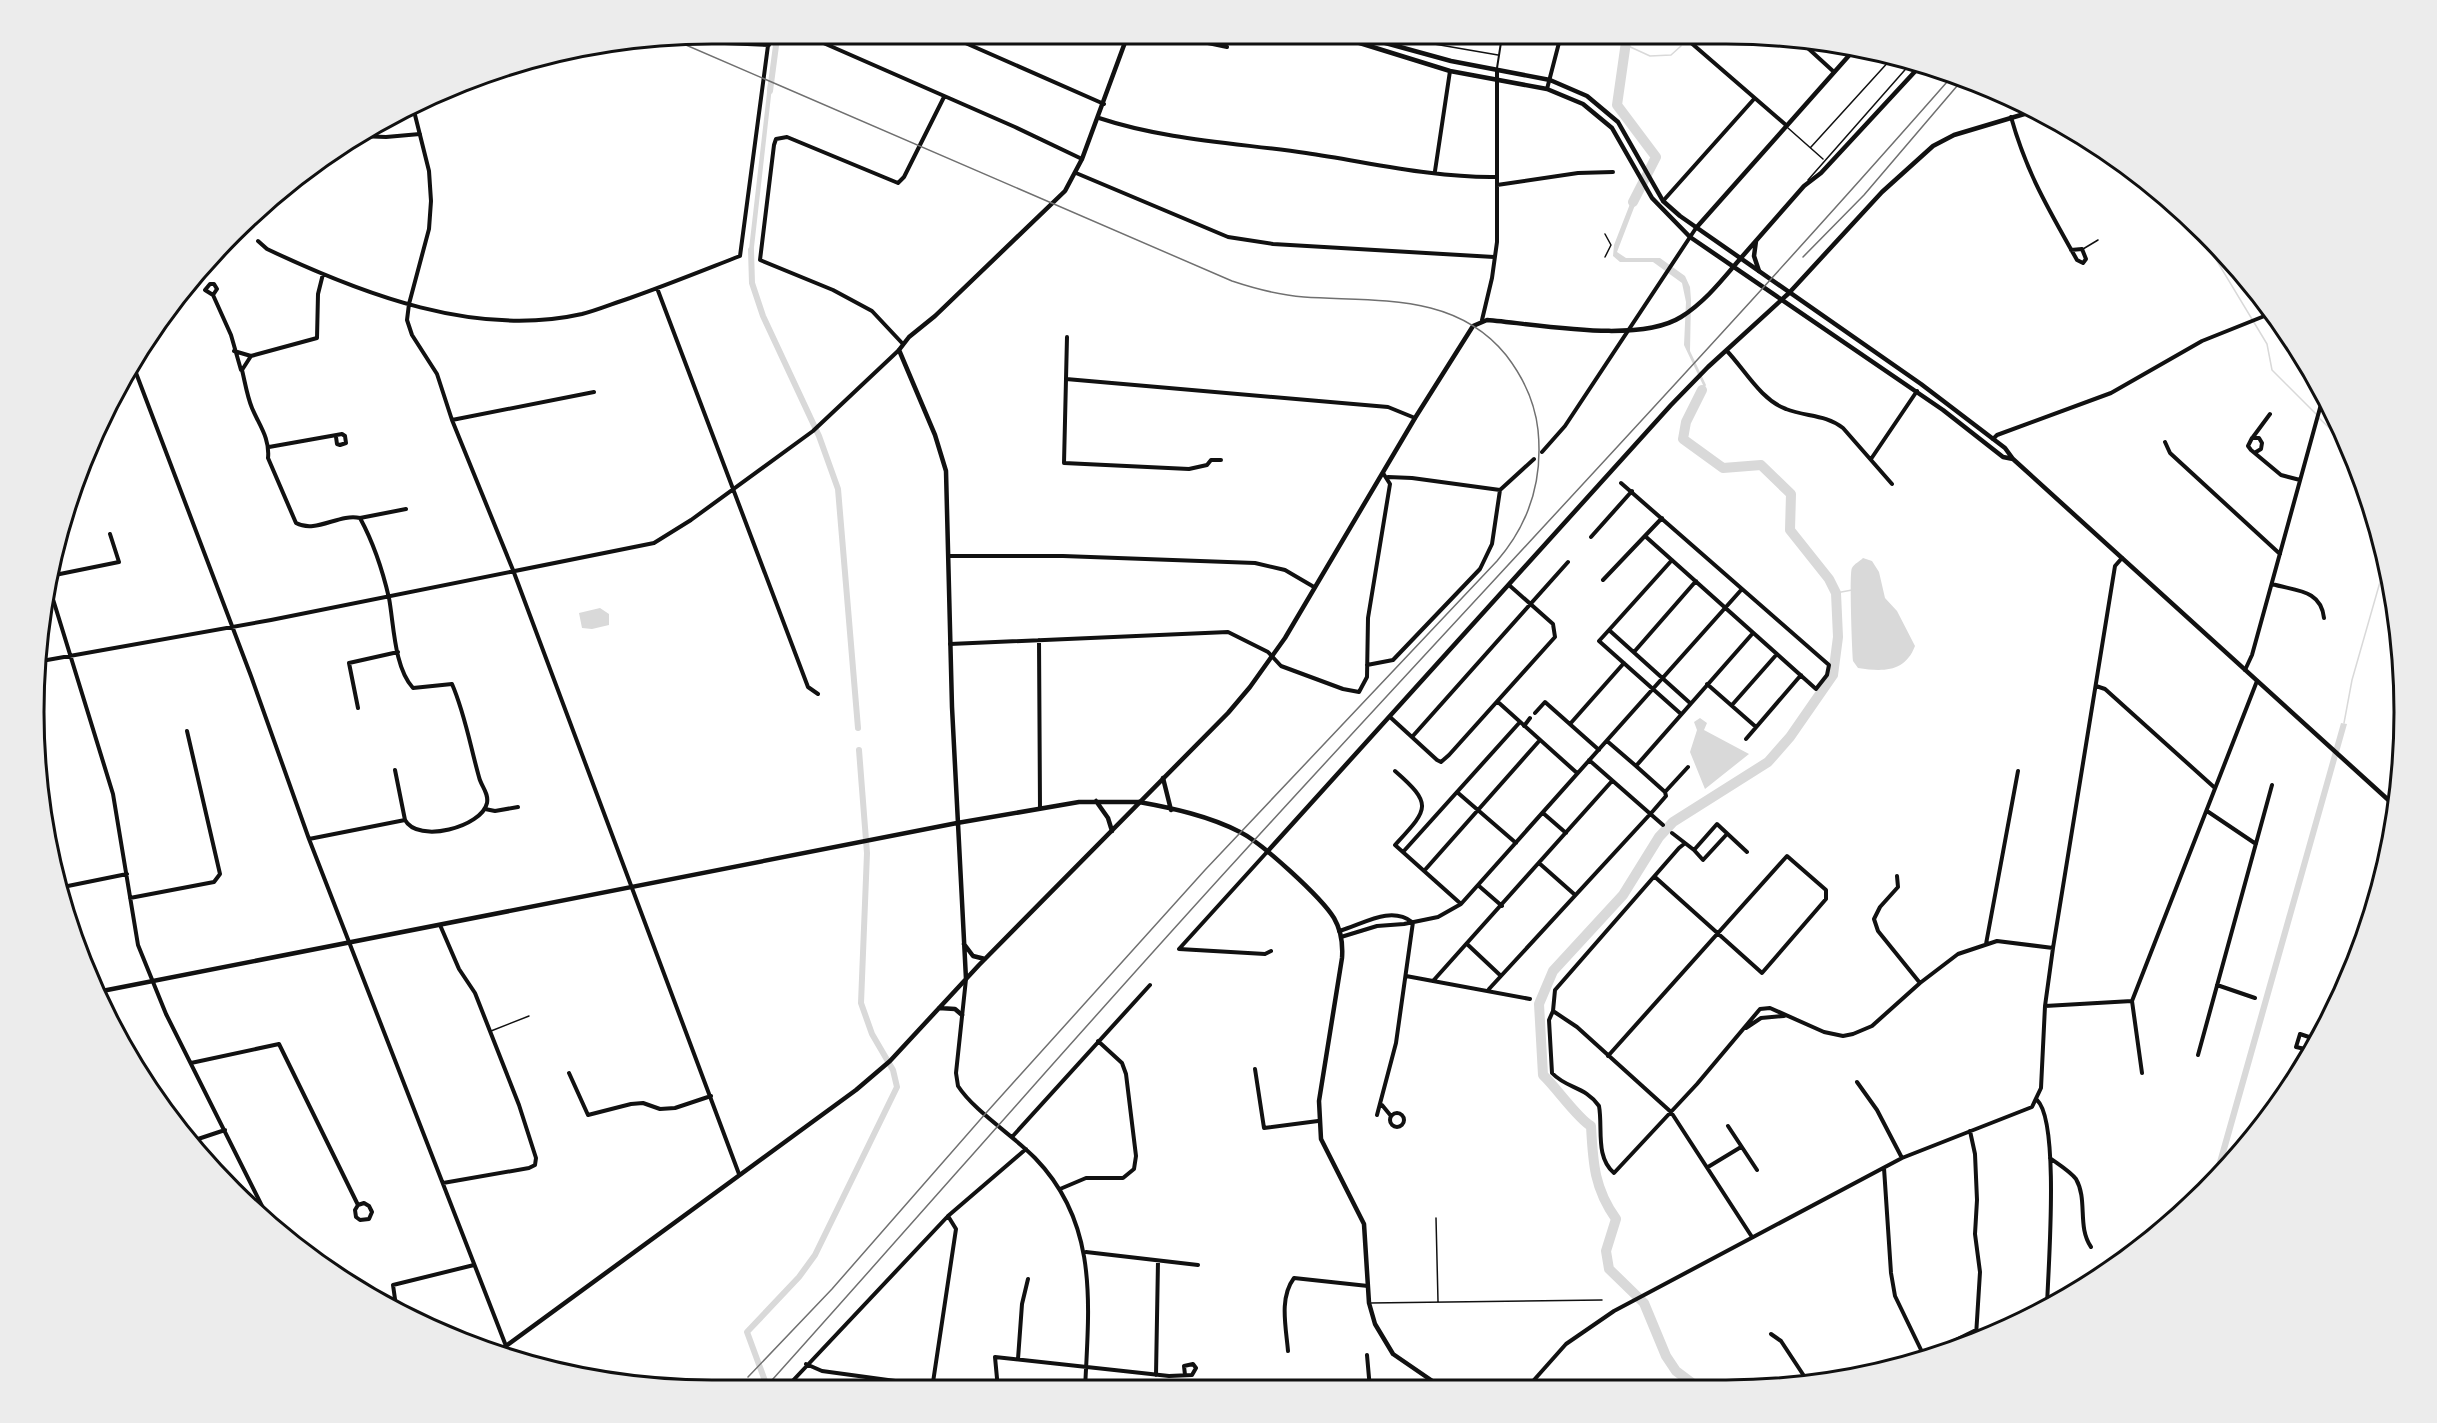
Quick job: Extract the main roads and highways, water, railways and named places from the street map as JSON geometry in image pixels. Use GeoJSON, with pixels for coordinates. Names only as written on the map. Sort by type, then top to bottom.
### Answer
{"type":"FeatureCollection","features":[{"type":"Feature","properties":{"kind":"main road"},"geometry":{"type":"LineString","coordinates":[[966,979],[957,823],[944,462],[899,350],[902,344],[1053,204],[1076,173],[1125,44]]}},
{"type":"Feature","properties":{"kind":"main road"},"geometry":{"type":"LineString","coordinates":[[1363,44],[1450,71],[1547,89],[1583,104],[1612,128],[1656,203],[1690,237],[1917,391],[2003,457],[2013,459]]}},
{"type":"Feature","properties":{"kind":"main road"},"geometry":{"type":"LineString","coordinates":[[1388,44],[1497,71],[1550,80],[1587,96],[1611,115],[1625,132],[1663,201],[1696,228],[1946,402],[1993,439],[2388,800]]}},
{"type":"Feature","properties":{"kind":"main road"},"geometry":{"type":"LineString","coordinates":[[1696,228],[1849,55]]}},
{"type":"Feature","properties":{"kind":"main road"},"geometry":{"type":"LineString","coordinates":[[505,1347],[890,1061],[985,959],[1228,713],[1273,658],[1468,331],[1485,320],[1627,332],[1681,317],[1694,308],[1733,267],[1804,186],[1821,173],[1914,71]]}},
{"type":"Feature","properties":{"kind":"main road"},"geometry":{"type":"LineString","coordinates":[[1267,852],[1708,366],[1789,293],[1882,192],[1934,146],[1954,135],[2024,114]]}},
{"type":"Feature","properties":{"kind":"main road"},"geometry":{"type":"LineString","coordinates":[[1757,239],[1754,256],[1761,273]]}},
{"type":"Feature","properties":{"kind":"main road"},"geometry":{"type":"LineString","coordinates":[[1988,445],[1993,439]]}},
{"type":"Feature","properties":{"kind":"main road"},"geometry":{"type":"LineString","coordinates":[[1163,778],[1171,810]]}},
{"type":"Feature","properties":{"kind":"main road"},"geometry":{"type":"LineString","coordinates":[[1096,801],[1108,818],[1112,831]]}},
{"type":"Feature","properties":{"kind":"main road"},"geometry":{"type":"LineString","coordinates":[[105,991],[1040,808],[1096,801],[1139,802],[1171,810],[1231,828],[1247,836],[1327,909],[1339,930],[1342,958],[1318,1120],[1321,1139],[1328,1156],[1349,1189],[1364,1224],[1368,1286],[1375,1324],[1393,1354],[1428,1380]]}},
{"type":"Feature","properties":{"kind":"main road"},"geometry":{"type":"LineString","coordinates":[[963,943],[973,956],[985,959]]}},
{"type":"Feature","properties":{"kind":"main road"},"geometry":{"type":"LineString","coordinates":[[939,1008],[955,1009],[962,1016]]}},
{"type":"Feature","properties":{"kind":"waterway"},"geometry":{"type":"LineString","coordinates":[[770,91],[776,44]]}},
{"type":"Feature","properties":{"kind":"waterway"},"geometry":{"type":"LineString","coordinates":[[1626,44],[1617,105],[1656,157],[1633,202]]}},
{"type":"Feature","properties":{"kind":"waterway"},"geometry":{"type":"LineString","coordinates":[[1626,45],[1650,56],[1671,55],[1681,46]]}},
{"type":"Feature","properties":{"kind":"waterway"},"geometry":{"type":"LineString","coordinates":[[751,250],[752,283],[763,316],[819,436],[838,489],[858,728]]}},
{"type":"Feature","properties":{"kind":"waterway"},"geometry":{"type":"LineString","coordinates":[[2214,256],[2267,344],[2272,370],[2316,414]]}},
{"type":"Feature","properties":{"kind":"waterway"},"geometry":{"type":"LineString","coordinates":[[1688,1380],[1676,1371],[1666,1356],[1644,1303],[1609,1269],[1606,1251],[1616,1219],[1603,1197],[1596,1175],[1591,1126],[1580,1117],[1543,1075],[1539,1004],[1553,971],[1623,895],[1659,837],[1673,822],[1768,762],[1790,737],[1833,675],[1838,637],[1836,593],[1829,579],[1790,530],[1791,494],[1761,465],[1723,468],[1683,439],[1686,422],[1702,390]]}},
{"type":"Feature","properties":{"kind":"waterway"},"geometry":{"type":"LineString","coordinates":[[2319,418],[2331,430]]}},
{"type":"Feature","properties":{"kind":"waterway"},"geometry":{"type":"LineString","coordinates":[[2344,723],[2352,680],[2381,580]]}},
{"type":"Feature","properties":{"kind":"waterway"},"geometry":{"type":"LineString","coordinates":[[1836,593],[1852,590]]}},
{"type":"Feature","properties":{"kind":"waterway"},"geometry":{"type":"LineString","coordinates":[[765,1380],[747,1332],[799,1277],[815,1255],[897,1087],[893,1070],[872,1034],[861,1003],[867,853],[859,750]]}},
{"type":"Feature","properties":{"kind":"railway"},"geometry":{"type":"LineString","coordinates":[[685,45],[1232,281],[1295,296],[1413,304],[1439,310],[1463,320],[1486,335],[1506,355],[1523,381],[1536,420],[1539,448],[1536,483],[1531,500],[1518,532],[1497,561],[1205,870],[986,1113],[832,1289],[748,1377]]}},
{"type":"Feature","properties":{"kind":"railway"},"geometry":{"type":"LineString","coordinates":[[772,1380],[1179,923],[1688,370],[1947,82]]}},
{"type":"Feature","properties":{"kind":"railway"},"geometry":{"type":"LineString","coordinates":[[1803,257],[1864,195],[1958,85]]}}]}
